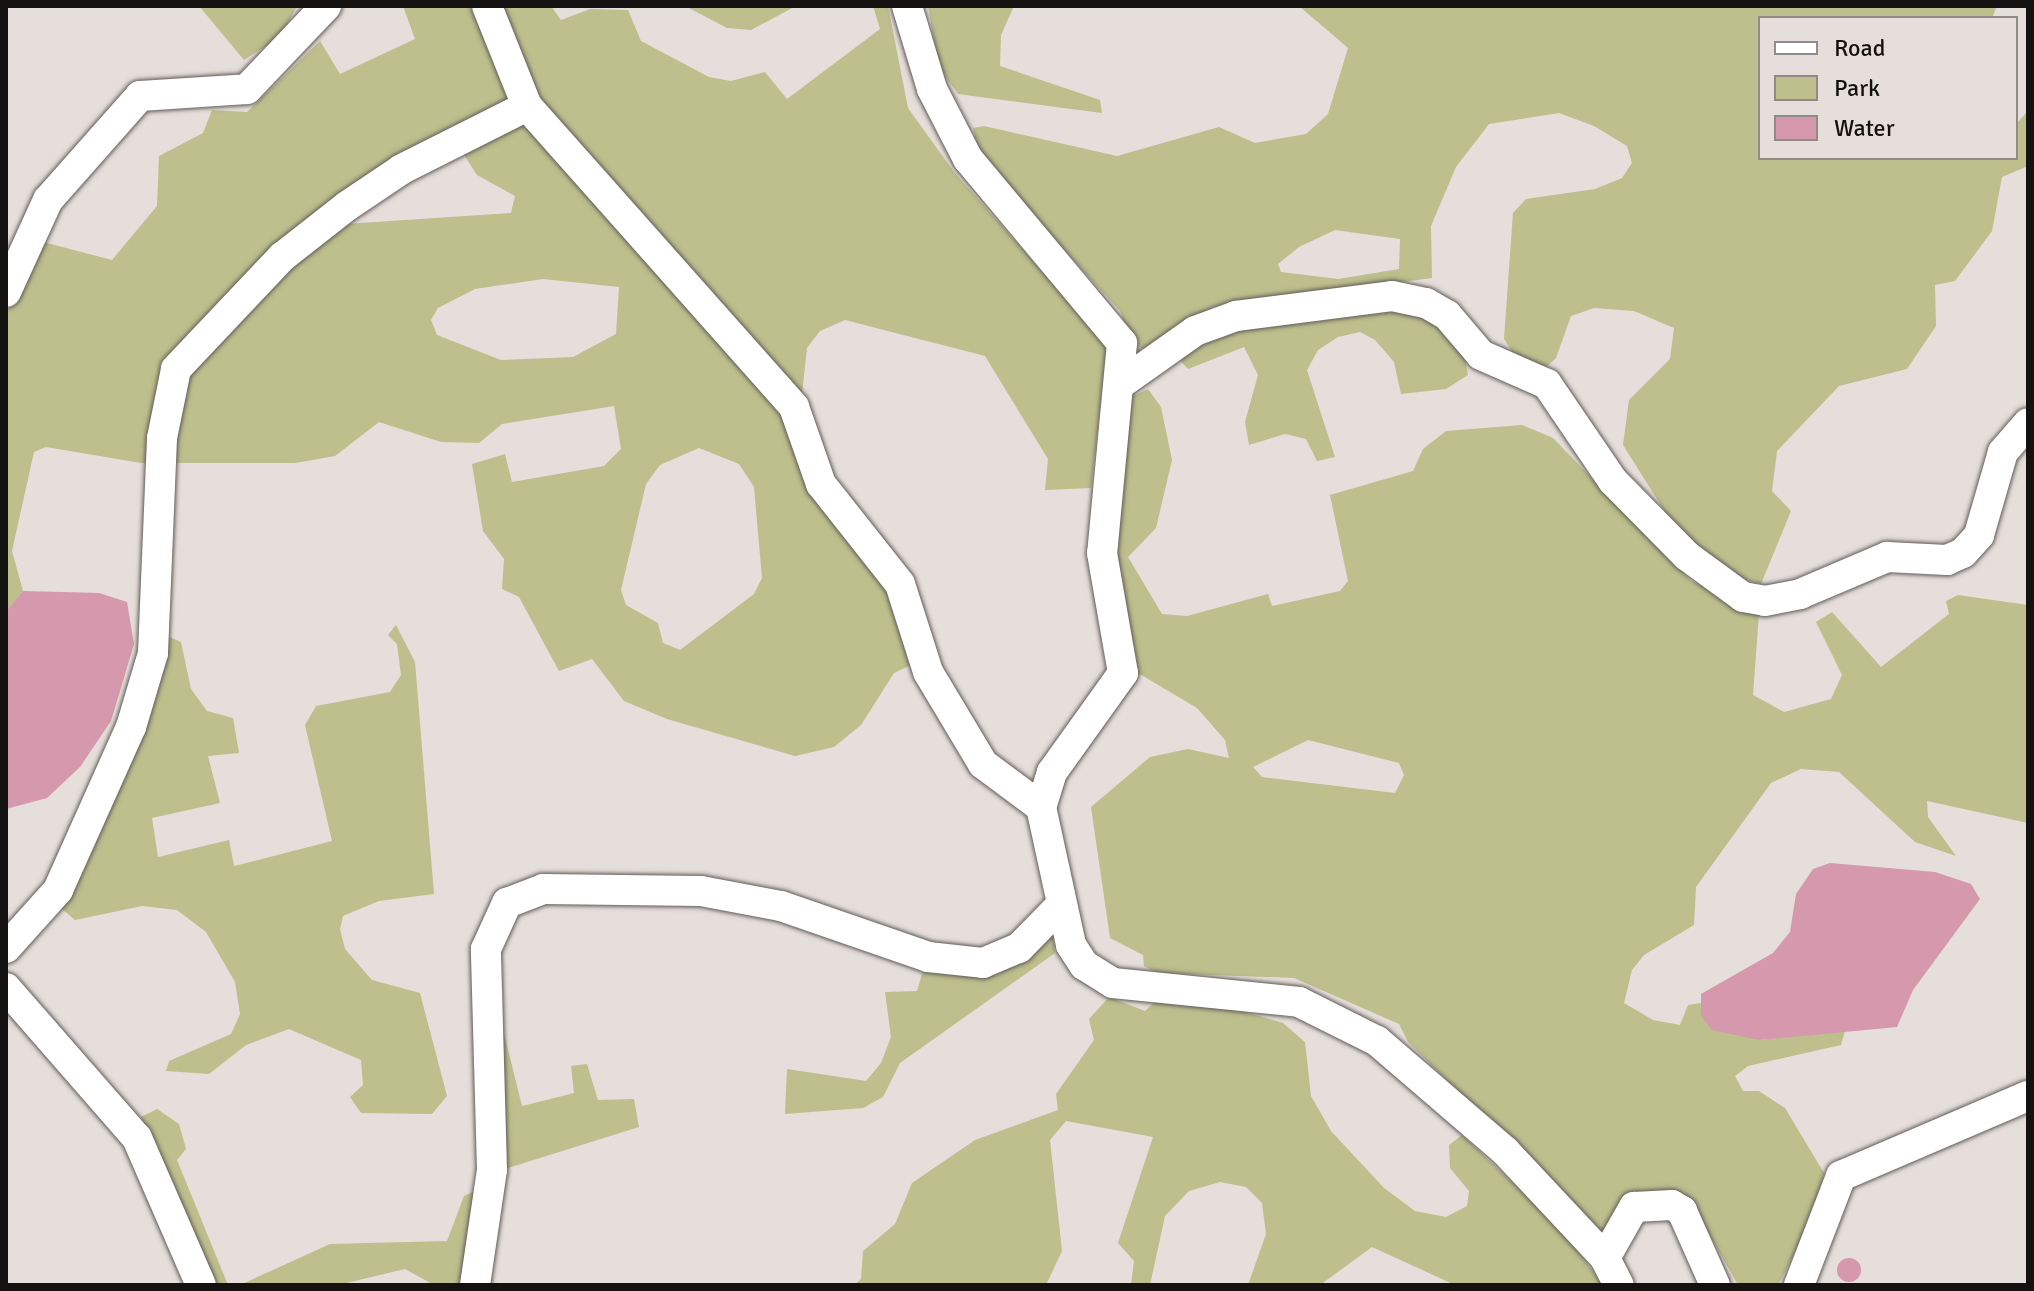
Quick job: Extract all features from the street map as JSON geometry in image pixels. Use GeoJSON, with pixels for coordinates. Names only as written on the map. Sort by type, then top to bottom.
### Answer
{"type":"FeatureCollection","features":[{"type":"Feature","properties":{"kind":"street"},"geometry":{"type":"LineString","coordinates":[[6,292],[48,200],[140,96],[247,89],[326,6]]}},
{"type":"Feature","properties":{"kind":"street"},"geometry":{"type":"LineString","coordinates":[[487,6],[527,106],[794,407],[821,484],[900,584],[928,672],[983,764],[1041,807]]}},
{"type":"Feature","properties":{"kind":"street"},"geometry":{"type":"LineString","coordinates":[[907,6],[932,89],[968,159],[1116,327],[1123,382],[1102,553],[1123,673],[1052,772],[1041,807],[1059,907],[1071,945],[1100,977],[1135,988],[1299,1002],[1377,1041],[1505,1151],[1605,1258],[1619,1285]]}},
{"type":"Feature","properties":{"kind":"street"},"geometry":{"type":"LineString","coordinates":[[6,948],[58,890],[131,727],[153,653],[160,452],[176,369],[282,257],[347,206],[402,169],[527,106]]}},
{"type":"Feature","properties":{"kind":"street"},"geometry":{"type":"LineString","coordinates":[[1123,382],[1195,331],[1236,316],[1392,296],[1426,303],[1447,315],[1481,355],[1547,384],[1613,481],[1687,556],[1743,597],[1765,601],[1800,594],[1887,557],[1947,560],[1963,553],[1979,535],[2003,452],[2028,423]]}},
{"type":"Feature","properties":{"kind":"street"},"geometry":{"type":"LineString","coordinates":[[475,1285],[492,1170],[486,949],[507,903],[543,889],[701,891],[781,906],[928,957],[983,963],[1019,948],[1059,907]]}},
{"type":"Feature","properties":{"kind":"street"},"geometry":{"type":"LineString","coordinates":[[6,988],[137,1138],[201,1285]]}},
{"type":"Feature","properties":{"kind":"street"},"geometry":{"type":"LineString","coordinates":[[1799,1285],[1841,1176],[1878,1154],[2028,1096]]}},
{"type":"Feature","properties":{"kind":"street"},"geometry":{"type":"LineString","coordinates":[[1605,1258],[1634,1207],[1672,1205],[1682,1211],[1715,1285]]}},
{"type":"Feature","properties":{"kind":"green space"},"geometry":{"type":"Polygon","coordinates":[[[199,6],[297,6],[280,37],[244,60],[199,6]]]}},
{"type":"Feature","properties":{"kind":"green space"},"geometry":{"type":"Polygon","coordinates":[[[403,6],[551,6],[561,20],[590,9],[628,10],[641,41],[709,77],[731,81],[765,72],[787,99],[880,29],[873,6],[888,6],[908,108],[954,172],[1107,345],[1091,488],[1045,490],[1048,459],[985,356],[845,320],[820,331],[807,348],[802,394],[784,408],[888,582],[915,663],[894,673],[861,725],[834,747],[795,756],[667,719],[624,701],[592,659],[559,671],[519,597],[502,589],[504,559],[483,531],[472,464],[505,454],[512,482],[604,466],[621,449],[614,406],[502,424],[479,443],[441,442],[379,422],[335,456],[295,463],[141,463],[46,447],[34,452],[12,551],[23,591],[6,611],[6,313],[43,242],[112,260],[157,206],[159,156],[203,133],[212,110],[247,112],[320,41],[340,74],[415,39],[403,6]],[[451,135],[345,224],[511,213],[515,196],[477,175],[451,135]],[[543,279],[475,289],[438,308],[431,320],[437,335],[501,360],[573,357],[616,334],[619,287],[543,279]],[[699,448],[660,465],[646,484],[621,590],[626,605],[658,623],[663,643],[680,650],[754,594],[762,578],[754,487],[739,464],[699,448]]]}},
{"type":"Feature","properties":{"kind":"green space"},"geometry":{"type":"Polygon","coordinates":[[[685,6],[796,6],[751,30],[727,28],[685,6]]]}},
{"type":"Feature","properties":{"kind":"green space"},"geometry":{"type":"Polygon","coordinates":[[[928,6],[1014,6],[1001,35],[1000,66],[1100,100],[1102,113],[958,94],[939,68],[928,6]]]}},
{"type":"Feature","properties":{"kind":"green space"},"geometry":{"type":"Polygon","coordinates":[[[1299,6],[1997,6],[1993,16],[1758,16],[1758,160],[2018,160],[2018,122],[2028,111],[2028,166],[2002,177],[1992,231],[1955,281],[1935,285],[1936,326],[1907,369],[1839,386],[1777,451],[1772,491],[1791,511],[1761,584],[1726,575],[1677,531],[1623,445],[1629,400],[1670,359],[1674,328],[1634,311],[1594,308],[1571,316],[1556,358],[1544,369],[1518,361],[1504,339],[1513,213],[1526,199],[1595,189],[1622,178],[1632,163],[1627,146],[1594,126],[1559,113],[1489,124],[1456,167],[1431,226],[1432,278],[1213,307],[1146,350],[1131,342],[1120,311],[979,156],[973,128],[984,126],[1117,156],[1219,127],[1255,143],[1306,134],[1328,114],[1348,48],[1299,6]],[[1335,230],[1299,247],[1278,264],[1281,272],[1338,279],[1399,269],[1400,239],[1335,230]]]}},
{"type":"Feature","properties":{"kind":"green space"},"geometry":{"type":"Polygon","coordinates":[[[1361,309],[1431,313],[1465,357],[1468,375],[1446,389],[1401,394],[1394,362],[1375,340],[1360,332],[1338,337],[1318,350],[1307,370],[1335,457],[1317,461],[1306,439],[1285,434],[1249,445],[1245,422],[1258,375],[1244,347],[1188,369],[1177,357],[1199,339],[1254,322],[1361,309]]]}},
{"type":"Feature","properties":{"kind":"green space"},"geometry":{"type":"Polygon","coordinates":[[[1148,389],[1161,407],[1172,460],[1156,528],[1128,557],[1162,614],[1187,616],[1268,594],[1272,606],[1340,591],[1348,581],[1330,495],[1413,471],[1423,449],[1446,431],[1522,425],[1553,438],[1691,581],[1759,613],[1753,695],[1784,712],[1831,699],[1842,675],[1816,622],[1832,612],[1881,667],[1949,614],[1946,601],[1958,595],[2028,605],[2028,823],[1927,801],[1928,817],[1956,856],[1915,842],[1839,772],[1801,769],[1771,783],[1696,887],[1694,925],[1644,955],[1632,970],[1624,1003],[1653,1020],[1680,1025],[1688,1005],[1701,1003],[1701,1016],[1759,1040],[1845,1031],[1841,1045],[1748,1066],[1735,1076],[1743,1091],[1759,1091],[1785,1108],[1824,1173],[1814,1216],[1778,1285],[1738,1285],[1695,1209],[1672,1198],[1603,1235],[1408,1042],[1399,1024],[1294,978],[1157,973],[1144,966],[1143,955],[1110,938],[1091,807],[1150,757],[1188,749],[1229,758],[1225,740],[1197,708],[1138,673],[1111,544],[1129,398],[1148,389]],[[1308,740],[1253,767],[1262,777],[1395,793],[1404,775],[1399,763],[1308,740]]]}},
{"type":"Feature","properties":{"kind":"green space"},"geometry":{"type":"Polygon","coordinates":[[[396,625],[415,662],[434,894],[379,901],[343,916],[340,929],[345,949],[372,980],[420,993],[447,1096],[432,1114],[361,1113],[350,1097],[363,1085],[361,1060],[289,1029],[246,1045],[209,1074],[166,1071],[169,1061],[231,1034],[240,1014],[235,982],[206,932],[177,910],[142,906],[75,920],[62,909],[165,635],[181,642],[191,689],[207,711],[233,718],[239,753],[208,756],[220,803],[152,818],[158,857],[229,840],[234,866],[332,841],[305,725],[316,706],[390,692],[401,675],[397,644],[388,635],[396,625]]]}},
{"type":"Feature","properties":{"kind":"green space"},"geometry":{"type":"Polygon","coordinates":[[[1051,926],[1055,953],[900,1063],[883,1097],[863,1108],[785,1114],[787,1069],[866,1081],[881,1063],[891,1037],[885,992],[917,991],[925,964],[951,969],[1051,926]]]}},
{"type":"Feature","properties":{"kind":"green space"},"geometry":{"type":"Polygon","coordinates":[[[1109,997],[1145,1011],[1157,1000],[1218,1004],[1283,1023],[1305,1042],[1311,1096],[1331,1131],[1384,1188],[1415,1211],[1446,1217],[1467,1206],[1469,1191],[1450,1168],[1449,1145],[1462,1135],[1562,1229],[1603,1285],[1455,1285],[1372,1247],[1320,1285],[1248,1285],[1266,1234],[1262,1203],[1246,1187],[1220,1182],[1189,1191],[1165,1216],[1150,1285],[1131,1285],[1134,1261],[1118,1243],[1153,1137],[1066,1121],[1050,1140],[1062,1251],[1046,1285],[854,1285],[861,1279],[863,1251],[895,1224],[912,1183],[975,1140],[1058,1110],[1056,1094],[1094,1040],[1089,1019],[1109,997]]]}},
{"type":"Feature","properties":{"kind":"green space"},"geometry":{"type":"Polygon","coordinates":[[[501,1021],[522,1106],[574,1093],[571,1066],[587,1064],[598,1100],[634,1099],[639,1127],[505,1169],[501,1021]]]}},
{"type":"Feature","properties":{"kind":"green space"},"geometry":{"type":"Polygon","coordinates":[[[157,1109],[179,1124],[186,1149],[177,1160],[228,1285],[210,1285],[141,1117],[157,1109]]]}},
{"type":"Feature","properties":{"kind":"green space"},"geometry":{"type":"Polygon","coordinates":[[[473,1192],[483,1196],[468,1285],[434,1285],[405,1269],[338,1285],[240,1285],[330,1244],[447,1241],[464,1196],[473,1192]]]}},
{"type":"Feature","properties":{"kind":"water"},"geometry":{"type":"Polygon","coordinates":[[[23,591],[99,593],[127,602],[134,644],[111,721],[80,767],[47,798],[6,809],[6,611],[23,591]]]}},
{"type":"Feature","properties":{"kind":"water"},"geometry":{"type":"Polygon","coordinates":[[[1830,863],[1935,872],[1971,884],[1980,899],[1913,990],[1897,1027],[1759,1040],[1712,1030],[1701,1016],[1701,994],[1773,953],[1790,932],[1796,894],[1813,869],[1830,863]]]}},
{"type":"Feature","properties":{"kind":"water"},"geometry":{"type":"Polygon","coordinates":[[[1849,1258],[1860,1265],[1861,1270],[1854,1281],[1849,1282],[1838,1275],[1837,1270],[1844,1259],[1849,1258]]]}}]}
